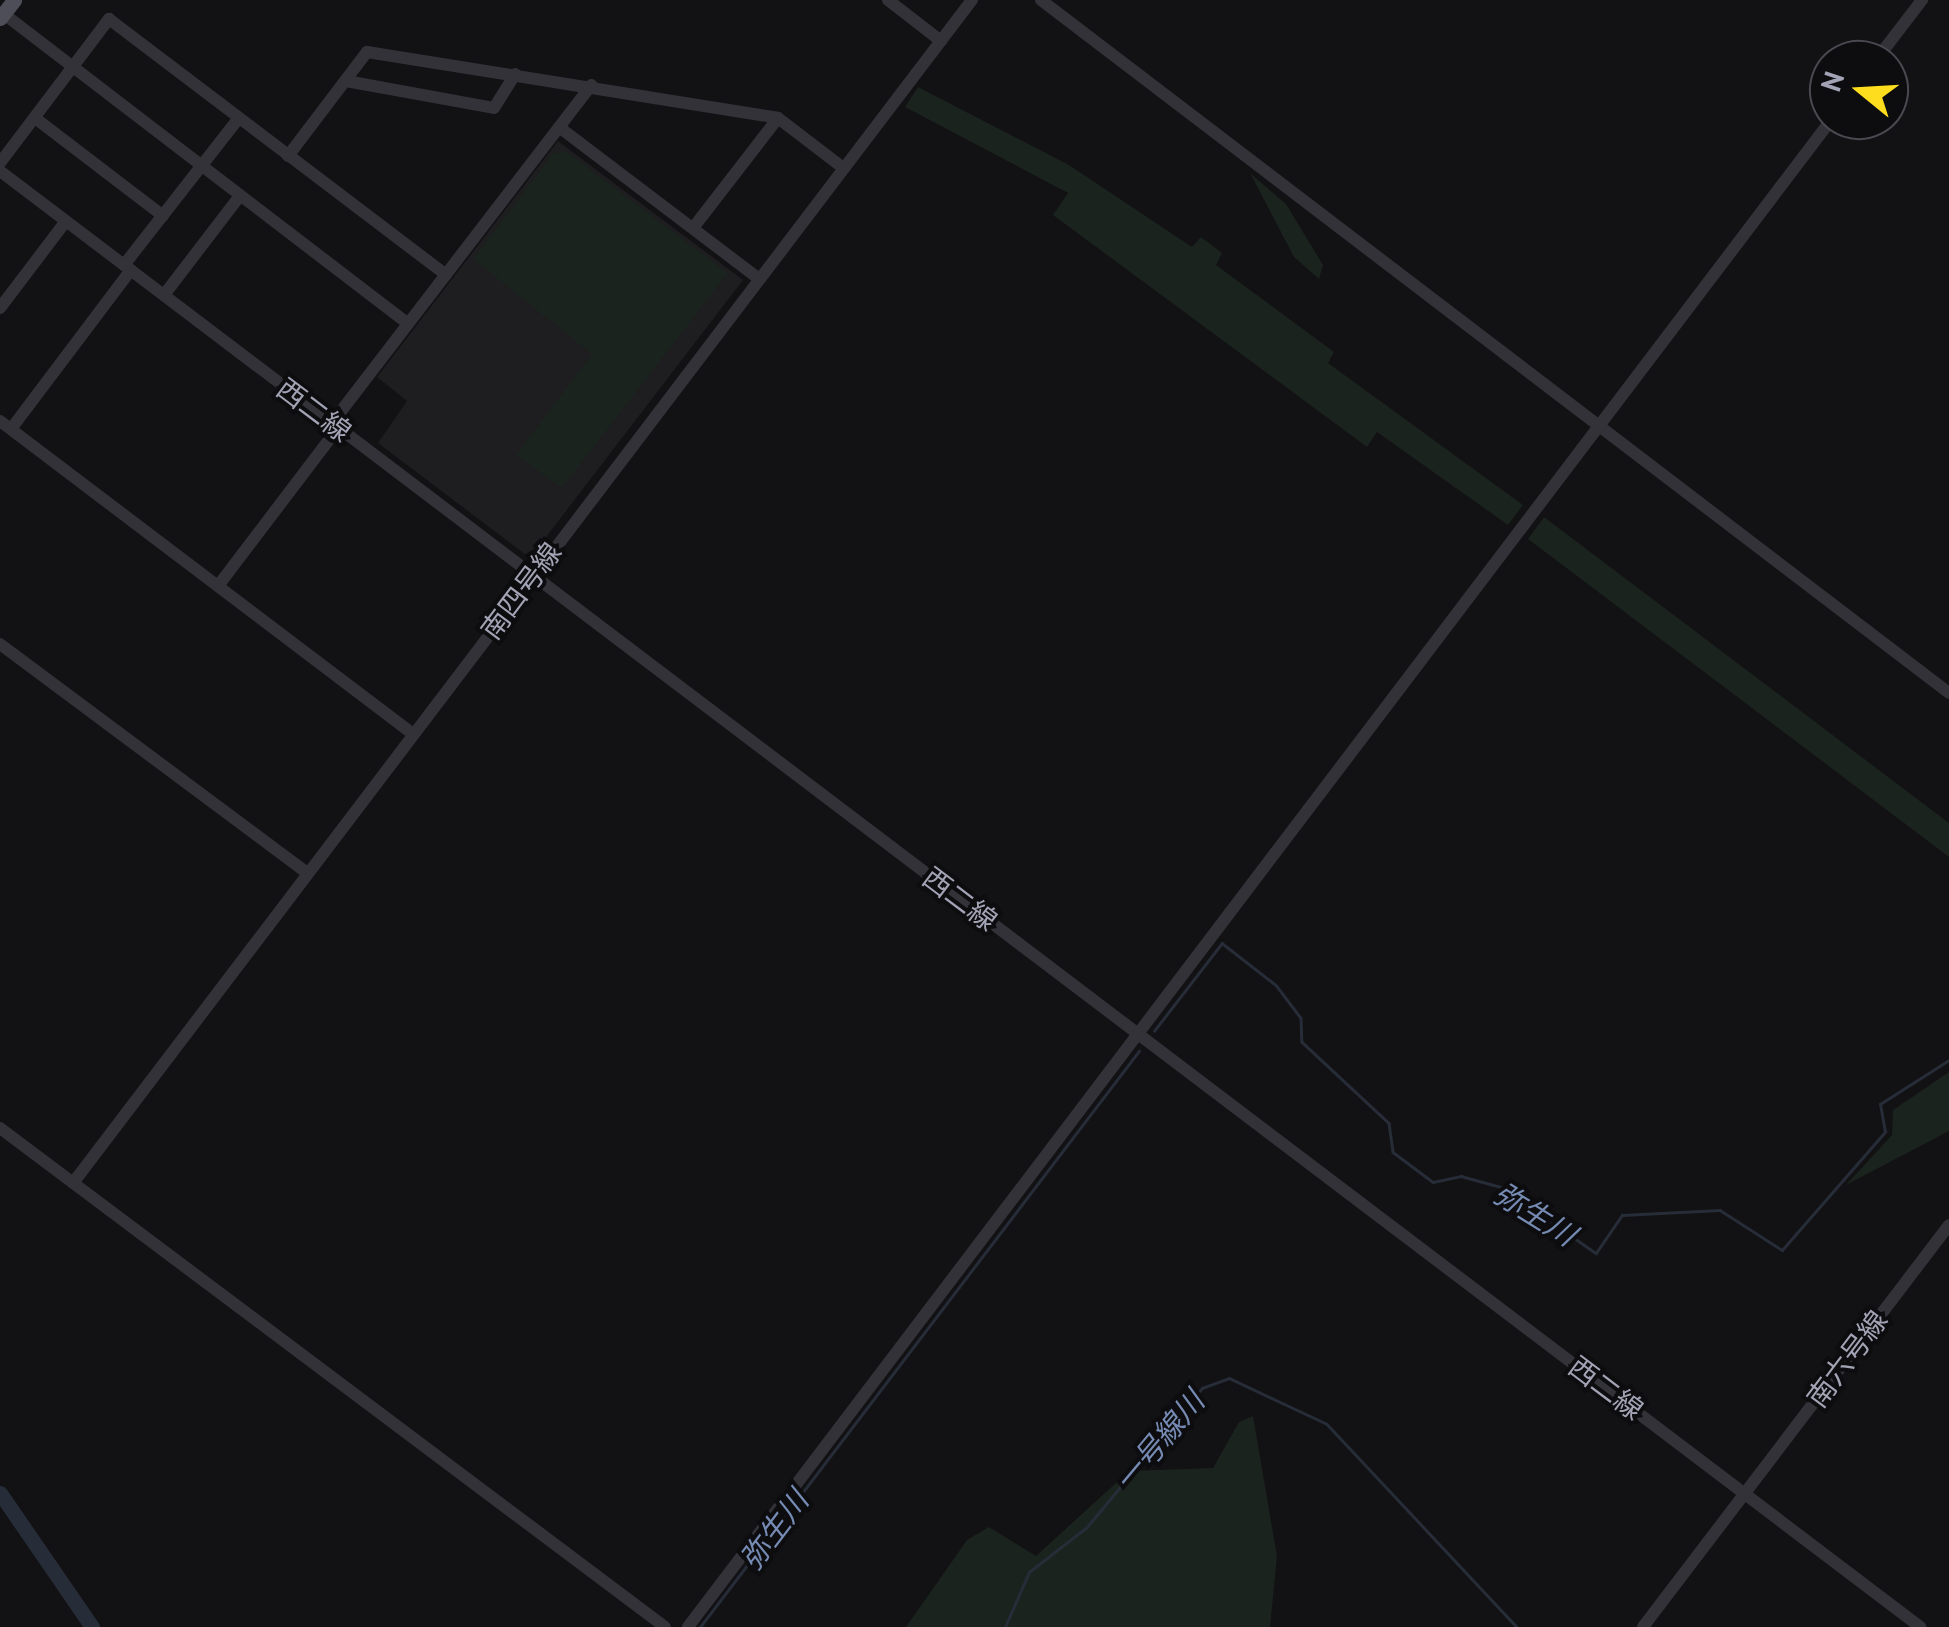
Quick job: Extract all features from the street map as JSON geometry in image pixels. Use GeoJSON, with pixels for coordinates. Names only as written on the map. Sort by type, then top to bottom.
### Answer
{"type":"FeatureCollection","features":[{"type":"Feature","properties":{"kind":"street"},"geometry":{"type":"LineString","coordinates":[[888,0],[941,40]]}},
{"type":"Feature","properties":{"kind":"street","name":"南四号線"},"geometry":{"type":"LineString","coordinates":[[73,1183],[972,0]]}},
{"type":"Feature","properties":{"kind":"street"},"geometry":{"type":"LineString","coordinates":[[1040,0],[1949,692]]}},
{"type":"Feature","properties":{"kind":"street"},"geometry":{"type":"LineString","coordinates":[[1891,40],[1922,0]]}},
{"type":"Feature","properties":{"kind":"street"},"geometry":{"type":"LineString","coordinates":[[6,11],[72,68],[407,323]]}},
{"type":"Feature","properties":{"kind":"street"},"geometry":{"type":"LineString","coordinates":[[0,167],[109,20],[446,275]]}},
{"type":"Feature","properties":{"kind":"street"},"geometry":{"type":"LineString","coordinates":[[288,156],[367,52],[778,118],[842,168]]}},
{"type":"Feature","properties":{"kind":"street"},"geometry":{"type":"LineString","coordinates":[[346,81],[494,108],[515,74]]}},
{"type":"Feature","properties":{"kind":"street"},"geometry":{"type":"LineString","coordinates":[[218,586],[407,323],[591,86]]}},
{"type":"Feature","properties":{"kind":"street"},"geometry":{"type":"LineString","coordinates":[[34,118],[164,216]]}},
{"type":"Feature","properties":{"kind":"street"},"geometry":{"type":"LineString","coordinates":[[693,228],[778,118]]}},
{"type":"Feature","properties":{"kind":"street"},"geometry":{"type":"LineString","coordinates":[[238,119],[6,424],[413,734]]}},
{"type":"Feature","properties":{"kind":"street"},"geometry":{"type":"LineString","coordinates":[[560,128],[758,278]]}},
{"type":"Feature","properties":{"kind":"street"},"geometry":{"type":"LineString","coordinates":[[688,1627],[1816,140]]}},
{"type":"Feature","properties":{"kind":"street","name":"西二線"},"geometry":{"type":"LineString","coordinates":[[0,167],[335,426],[1920,1627]]}},
{"type":"Feature","properties":{"kind":"street"},"geometry":{"type":"LineString","coordinates":[[164,295],[239,197]]}},
{"type":"Feature","properties":{"kind":"street"},"geometry":{"type":"LineString","coordinates":[[0,308],[66,221]]}},
{"type":"Feature","properties":{"kind":"street"},"geometry":{"type":"LineString","coordinates":[[0,644],[307,873]]}},
{"type":"Feature","properties":{"kind":"street"},"geometry":{"type":"LineString","coordinates":[[0,1128],[665,1627]]}},
{"type":"Feature","properties":{"kind":"street","name":"南六号線"},"geometry":{"type":"LineString","coordinates":[[1643,1627],[1949,1225]]}},
{"type":"Feature","properties":{"kind":"shaded area"},"geometry":{"type":"Polygon","coordinates":[[[918,87],[1069,165],[1192,247],[1201,237],[1222,253],[1216,265],[1334,352],[1328,363],[1523,505],[1508,525],[1377,432],[1367,447],[1053,215],[1068,193],[905,107],[918,87]]]}},
{"type":"Feature","properties":{"kind":"shaded area"},"geometry":{"type":"Polygon","coordinates":[[[558,141],[743,280],[530,558],[378,443],[407,401],[377,377],[558,141]]]}},
{"type":"Feature","properties":{"kind":"shaded area"},"geometry":{"type":"Polygon","coordinates":[[[567,152],[728,273],[562,488],[516,455],[592,354],[473,259],[554,153],[567,152]]]}},
{"type":"Feature","properties":{"kind":"shaded area"},"geometry":{"type":"Polygon","coordinates":[[[1250,173],[1286,204],[1323,265],[1319,279],[1294,257],[1250,173]]]}},
{"type":"Feature","properties":{"kind":"shaded area"},"geometry":{"type":"Polygon","coordinates":[[[1544,517],[1949,823],[1949,857],[1528,539],[1544,517]]]}},
{"type":"Feature","properties":{"kind":"shaded area"},"geometry":{"type":"Polygon","coordinates":[[[1949,1072],[1949,1131],[1846,1185],[1892,1135],[1893,1110],[1949,1072]]]}},
{"type":"Feature","properties":{"kind":"shaded area"},"geometry":{"type":"Polygon","coordinates":[[[1253,1416],[1277,1556],[1270,1627],[906,1627],[967,1540],[989,1527],[1036,1556],[1129,1471],[1213,1468],[1239,1422],[1253,1416]]]}},
{"type":"Feature","properties":{"kind":"waterway","name":"弥生川"},"geometry":{"type":"LineString","coordinates":[[1154,1031],[1222,943],[1276,985],[1301,1018],[1302,1042],[1389,1123],[1393,1152],[1433,1182],[1461,1176],[1501,1187],[1596,1253],[1622,1215],[1720,1210],[1782,1250],[1885,1132],[1880,1104],[1949,1060]]}},
{"type":"Feature","properties":{"kind":"waterway","name":"弥生川"},"geometry":{"type":"LineString","coordinates":[[700,1627],[1139,1051]]}},
{"type":"Feature","properties":{"kind":"waterway","name":"一号線川"},"geometry":{"type":"LineString","coordinates":[[1005,1627],[1029,1572],[1087,1527],[1202,1388],[1229,1378],[1327,1424],[1517,1627]]}},
{"type":"Feature","properties":{"kind":"waterway"},"geometry":{"type":"LineString","coordinates":[[0,1493],[92,1627]]}}]}
